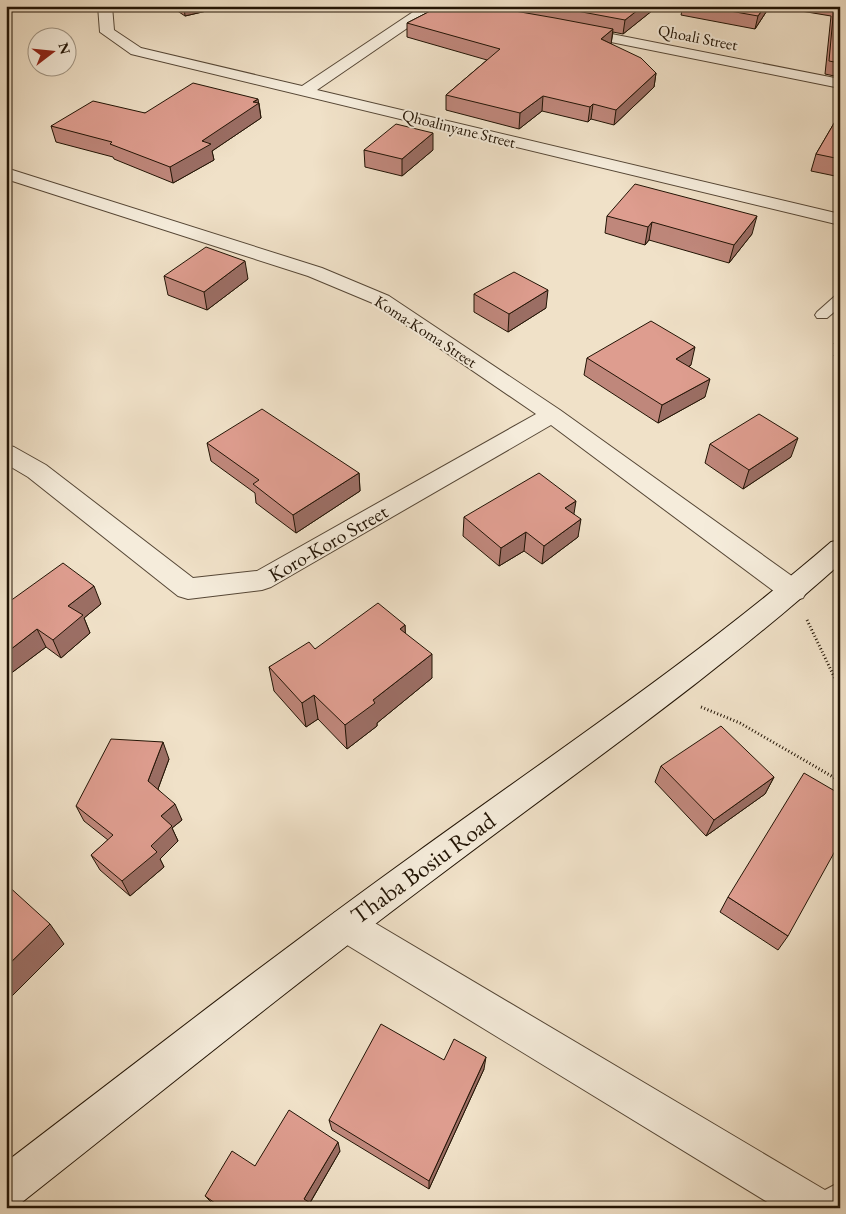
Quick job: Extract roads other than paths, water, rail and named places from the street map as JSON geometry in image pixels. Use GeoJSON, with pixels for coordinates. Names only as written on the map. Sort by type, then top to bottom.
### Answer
{"type":"FeatureCollection","features":[{"type":"Feature","properties":{"kind":"street","name":"Qhoalinyane Street"},"geometry":{"type":"LineString","coordinates":[[105,6],[108,32],[136,51],[840,220]]}},
{"type":"Feature","properties":{"kind":"street"},"geometry":{"type":"LineString","coordinates":[[305,91],[418,16],[455,9],[473,12]]}},
{"type":"Feature","properties":{"kind":"street","name":"Qhoali Street"},"geometry":{"type":"LineString","coordinates":[[563,28],[840,84]]}},
{"type":"Feature","properties":{"kind":"street","name":"Koma-Koma Street"},"geometry":{"type":"LineString","coordinates":[[6,173],[315,272],[382,300],[552,415],[793,592]]}},
{"type":"Feature","properties":{"kind":"street","name":"Koro-Koro Street"},"geometry":{"type":"LineString","coordinates":[[6,453],[37,471],[188,589],[262,580],[552,415]]}},
{"type":"Feature","properties":{"kind":"street","name":"Thaba Bosiu Road"},"geometry":{"type":"LineString","coordinates":[[6,1188],[346,925],[663,692],[793,592],[840,548]]}},
{"type":"Feature","properties":{"kind":"street"},"geometry":{"type":"LineString","coordinates":[[346,925],[816,1208]]}},
{"type":"Feature","properties":{"kind":"street"},"geometry":{"type":"LineString","coordinates":[[838,1208],[840,1203]]}},
{"type":"Feature","properties":{"kind":"lane"},"geometry":{"type":"LineString","coordinates":[[822,315],[840,299]]}}]}
